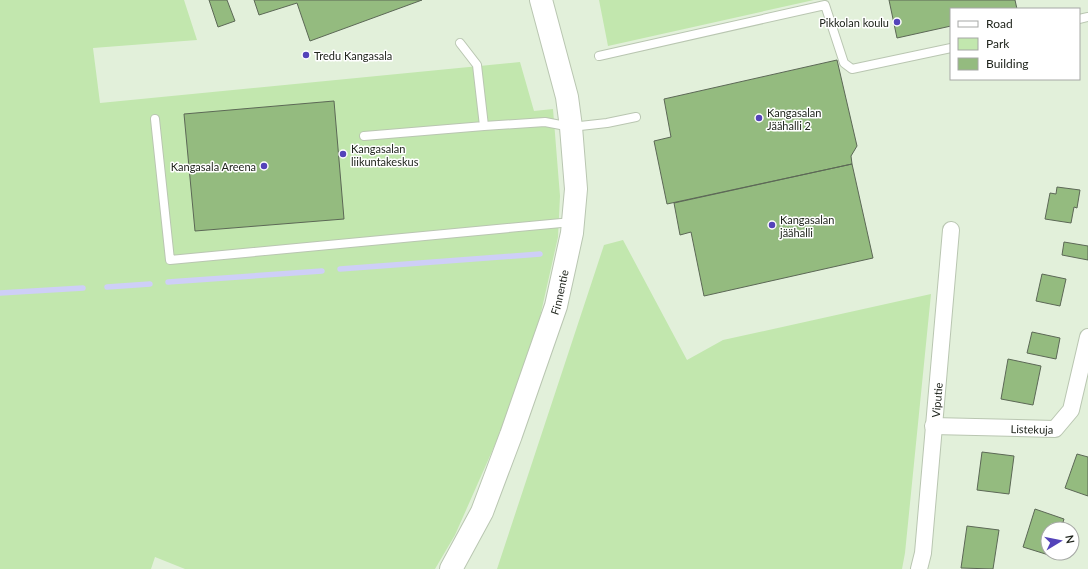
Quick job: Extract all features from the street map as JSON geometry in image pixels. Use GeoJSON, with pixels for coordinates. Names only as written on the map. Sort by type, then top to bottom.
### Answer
{"type":"FeatureCollection","features":[{"type":"Feature","properties":{"kind":"street","name":"Finnentie"},"geometry":{"type":"LineString","coordinates":[[451,569],[482,512],[511,435],[556,306],[573,222],[576,189],[572,127],[567,97],[541,0]]}},
{"type":"Feature","properties":{"kind":"street","name":"Viputie"},"geometry":{"type":"LineString","coordinates":[[919,569],[923,553],[951,230]]}},
{"type":"Feature","properties":{"kind":"street","name":"Listekuja"},"geometry":{"type":"LineString","coordinates":[[933,426],[1055,428],[1071,410],[1088,337]]}},
{"type":"Feature","properties":{"kind":"lane"},"geometry":{"type":"LineString","coordinates":[[599,56],[825,5],[844,63],[852,69],[950,48]]}},
{"type":"Feature","properties":{"kind":"lane"},"geometry":{"type":"LineString","coordinates":[[460,43],[477,64],[484,126]]}},
{"type":"Feature","properties":{"kind":"lane"},"geometry":{"type":"LineString","coordinates":[[364,136],[545,122],[572,127],[607,123],[636,117]]}},
{"type":"Feature","properties":{"kind":"lane"},"geometry":{"type":"LineString","coordinates":[[155,119],[170,260],[573,222]]}},
{"type":"Feature","properties":{"kind":"green space"},"geometry":{"type":"Polygon","coordinates":[[[0,0],[184,0],[197,40],[93,48],[100,103],[520,62],[534,111],[553,109],[560,196],[558,237],[538,326],[501,431],[455,535],[435,569],[185,569],[155,557],[151,569],[0,569],[0,0]]]}},
{"type":"Feature","properties":{"kind":"green space"},"geometry":{"type":"Polygon","coordinates":[[[599,0],[814,0],[608,46],[599,0]]]}},
{"type":"Feature","properties":{"kind":"green space"},"geometry":{"type":"Polygon","coordinates":[[[623,240],[687,360],[723,340],[931,294],[905,553],[902,569],[497,569],[604,245],[623,240]]]}},
{"type":"Feature","properties":{"kind":"building"},"geometry":{"type":"Polygon","coordinates":[[[209,0],[227,0],[235,21],[218,27],[209,0]]]}},
{"type":"Feature","properties":{"kind":"building"},"geometry":{"type":"Polygon","coordinates":[[[254,0],[422,0],[310,41],[297,3],[259,15],[254,0]]]}},
{"type":"Feature","properties":{"kind":"building"},"geometry":{"type":"Polygon","coordinates":[[[889,0],[1015,0],[1017,8],[950,8],[950,26],[897,38],[889,0]]]}},
{"type":"Feature","properties":{"kind":"building","name":"Kangasalan Jäähalli 2"},"geometry":{"type":"Polygon","coordinates":[[[837,60],[857,146],[851,156],[852,164],[667,204],[654,141],[671,137],[664,99],[837,60]]]}},
{"type":"Feature","properties":{"kind":"building","name":"Kangasala Areena"},"geometry":{"type":"Polygon","coordinates":[[[334,101],[344,219],[195,231],[184,114],[334,101]]]}},
{"type":"Feature","properties":{"kind":"building","name":"Kangasalan jäähalli"},"geometry":{"type":"Polygon","coordinates":[[[852,164],[873,258],[704,296],[691,232],[680,235],[674,203],[852,164]]]}},
{"type":"Feature","properties":{"kind":"building"},"geometry":{"type":"Polygon","coordinates":[[[1057,187],[1080,190],[1077,208],[1074,207],[1071,223],[1045,219],[1050,193],[1056,194],[1057,187]]]}},
{"type":"Feature","properties":{"kind":"building"},"geometry":{"type":"Polygon","coordinates":[[[1064,242],[1088,246],[1088,260],[1062,255],[1064,242]]]}},
{"type":"Feature","properties":{"kind":"building"},"geometry":{"type":"Polygon","coordinates":[[[1042,274],[1066,279],[1060,306],[1036,301],[1042,274]]]}},
{"type":"Feature","properties":{"kind":"building"},"geometry":{"type":"Polygon","coordinates":[[[1032,332],[1060,338],[1056,359],[1027,353],[1032,332]]]}},
{"type":"Feature","properties":{"kind":"building"},"geometry":{"type":"Polygon","coordinates":[[[1008,359],[1041,366],[1033,405],[1001,399],[1008,359]]]}},
{"type":"Feature","properties":{"kind":"building"},"geometry":{"type":"Polygon","coordinates":[[[982,452],[1014,456],[1009,494],[977,490],[982,452]]]}},
{"type":"Feature","properties":{"kind":"building"},"geometry":{"type":"Polygon","coordinates":[[[1077,454],[1088,457],[1088,496],[1065,488],[1077,454]]]}},
{"type":"Feature","properties":{"kind":"building"},"geometry":{"type":"Polygon","coordinates":[[[1035,509],[1064,519],[1063,521],[1040,521],[1040,552],[1023,547],[1035,509]]]}},
{"type":"Feature","properties":{"kind":"building"},"geometry":{"type":"Polygon","coordinates":[[[967,526],[999,530],[993,569],[961,568],[967,526]]]}},
{"type":"Feature","properties":{"kind":"waterway"},"geometry":{"type":"LineString","coordinates":[[340,269],[540,254]]}},
{"type":"Feature","properties":{"kind":"waterway"},"geometry":{"type":"LineString","coordinates":[[168,282],[322,271]]}},
{"type":"Feature","properties":{"kind":"waterway"},"geometry":{"type":"LineString","coordinates":[[107,287],[150,284]]}},
{"type":"Feature","properties":{"kind":"waterway"},"geometry":{"type":"LineString","coordinates":[[0,293],[83,288]]}},
{"type":"Feature","properties":{"kind":"place","name":"Pikkolan koulu"},"geometry":{"type":"Point","coordinates":[897,22]}},
{"type":"Feature","properties":{"kind":"place","name":"Tredu Kangasala"},"geometry":{"type":"Point","coordinates":[306,55]}},
{"type":"Feature","properties":{"kind":"place","name":"Kangasalan Jäähalli 2"},"geometry":{"type":"Point","coordinates":[759,118]}},
{"type":"Feature","properties":{"kind":"place","name":"Kangasalan liikuntakeskus"},"geometry":{"type":"Point","coordinates":[343,154]}},
{"type":"Feature","properties":{"kind":"place","name":"Kangasala Areena"},"geometry":{"type":"Point","coordinates":[264,166]}},
{"type":"Feature","properties":{"kind":"place","name":"Kangasalan jäähalli"},"geometry":{"type":"Point","coordinates":[772,225]}}]}
